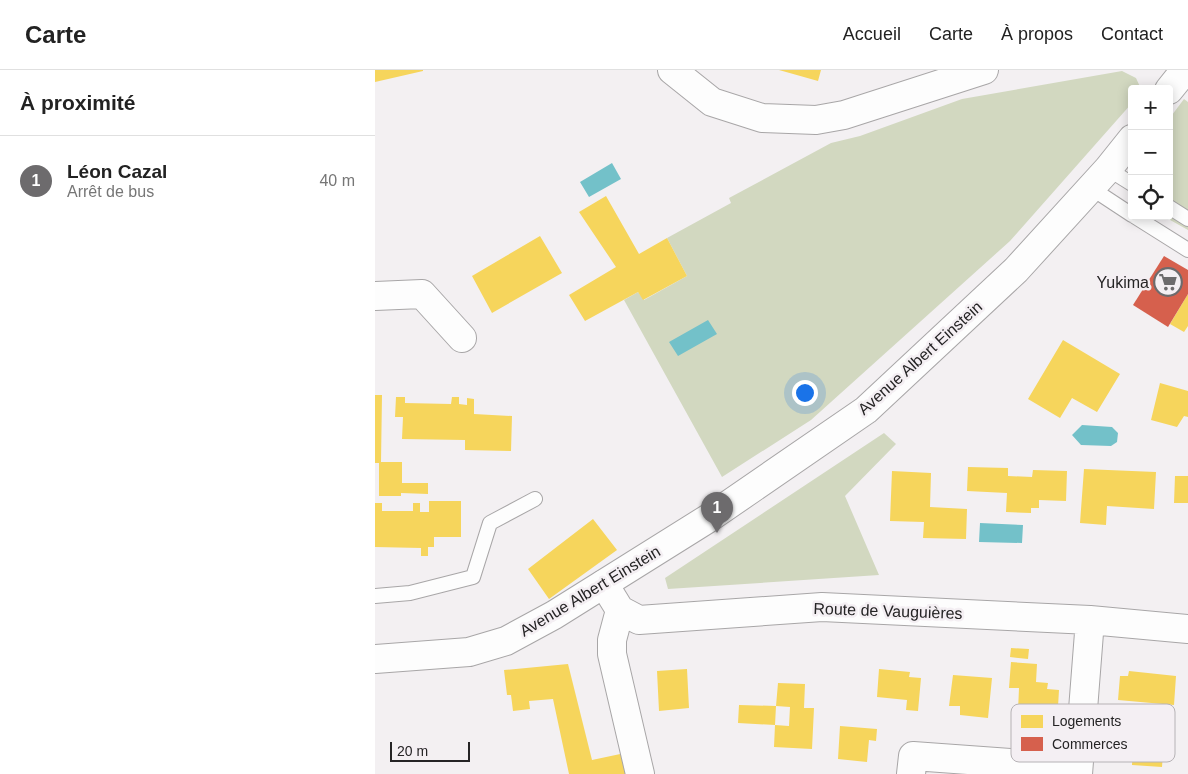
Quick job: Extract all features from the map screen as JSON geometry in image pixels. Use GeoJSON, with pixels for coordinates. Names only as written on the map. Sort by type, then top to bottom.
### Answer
{"type":"FeatureCollection","features":[{"type":"Feature","properties":{"kind":"street"},"geometry":{"type":"LineString","coordinates":[[672,70],[712,102],[762,118],[815,120],[844,115],[984,70]]}},
{"type":"Feature","properties":{"kind":"street"},"geometry":{"type":"LineString","coordinates":[[1173,85],[1185,70]]}},
{"type":"Feature","properties":{"kind":"street","name":"Avenue Albert Einstein"},"geometry":{"type":"LineString","coordinates":[[375,659],[469,652],[506,641],[544,621],[709,518],[866,410],[1016,270],[1100,178],[1128,144]]}},
{"type":"Feature","properties":{"kind":"street"},"geometry":{"type":"LineString","coordinates":[[375,296],[422,294],[462,338]]}},
{"type":"Feature","properties":{"kind":"street"},"geometry":{"type":"LineString","coordinates":[[604,584],[620,610],[612,640],[612,654],[641,774]]}},
{"type":"Feature","properties":{"kind":"street","name":"Route de Vauguières"},"geometry":{"type":"LineString","coordinates":[[620,610],[639,620],[822,607],[1090,620],[1188,629]]}},
{"type":"Feature","properties":{"kind":"street"},"geometry":{"type":"LineString","coordinates":[[1083,704],[1090,620]]}},
{"type":"Feature","properties":{"kind":"street"},"geometry":{"type":"LineString","coordinates":[[911,774],[913,756],[1078,771]]}},
{"type":"Feature","properties":{"kind":"lane"},"geometry":{"type":"LineString","coordinates":[[1100,178],[1128,183]]}},
{"type":"Feature","properties":{"kind":"lane"},"geometry":{"type":"LineString","coordinates":[[1100,178],[1128,210]]}},
{"type":"Feature","properties":{"kind":"lane"},"geometry":{"type":"LineString","coordinates":[[1173,210],[1188,219]]}},
{"type":"Feature","properties":{"kind":"lane"},"geometry":{"type":"LineString","coordinates":[[1139,220],[1188,250]]}},
{"type":"Feature","properties":{"kind":"lane"},"geometry":{"type":"LineString","coordinates":[[375,596],[410,593],[473,577],[490,523],[535,499]]}},
{"type":"Feature","properties":{"kind":"green space"},"geometry":{"type":"Polygon","coordinates":[[[1122,71],[1136,78],[1139,85],[1128,85],[1128,108],[1010,241],[811,420],[722,477],[624,300],[638,292],[644,300],[687,276],[667,238],[731,203],[729,198],[831,143],[860,136],[962,99],[1122,71]]]}},
{"type":"Feature","properties":{"kind":"green space"},"geometry":{"type":"Polygon","coordinates":[[[1184,99],[1188,102],[1188,230],[1170,220],[1173,220],[1173,114],[1184,99]]]}},
{"type":"Feature","properties":{"kind":"green space"},"geometry":{"type":"Polygon","coordinates":[[[884,433],[896,444],[845,496],[879,575],[668,589],[665,578],[884,433]]]}},
{"type":"Feature","properties":{"kind":"water"},"geometry":{"type":"Polygon","coordinates":[[[612,163],[621,179],[589,197],[580,182],[612,163]]]}},
{"type":"Feature","properties":{"kind":"water"},"geometry":{"type":"Polygon","coordinates":[[[708,320],[717,334],[678,356],[669,342],[708,320]]]}},
{"type":"Feature","properties":{"kind":"water"},"geometry":{"type":"Polygon","coordinates":[[[1082,425],[1112,427],[1118,433],[1117,442],[1111,446],[1081,445],[1072,435],[1082,425]]]}},
{"type":"Feature","properties":{"kind":"water"},"geometry":{"type":"Polygon","coordinates":[[[980,523],[1023,525],[1022,543],[979,542],[980,523]]]}},
{"type":"Feature","properties":{"kind":"building: Logements"},"geometry":{"type":"Polygon","coordinates":[[[375,70],[423,70],[423,71],[375,82],[375,70]]]}},
{"type":"Feature","properties":{"kind":"building: Logements"},"geometry":{"type":"Polygon","coordinates":[[[779,70],[821,70],[818,81],[779,70]]]}},
{"type":"Feature","properties":{"kind":"building: Logements"},"geometry":{"type":"Polygon","coordinates":[[[606,196],[639,254],[667,238],[687,276],[643,300],[638,292],[585,321],[569,295],[616,267],[579,212],[606,196]]]}},
{"type":"Feature","properties":{"kind":"building: Logements"},"geometry":{"type":"Polygon","coordinates":[[[540,236],[562,273],[492,313],[472,276],[540,236]]]}},
{"type":"Feature","properties":{"kind":"building: Logements"},"geometry":{"type":"Polygon","coordinates":[[[1188,294],[1188,326],[1184,332],[1170,324],[1188,294]]]}},
{"type":"Feature","properties":{"kind":"building: Logements"},"geometry":{"type":"Polygon","coordinates":[[[1063,340],[1120,374],[1097,412],[1072,398],[1060,418],[1028,399],[1063,340]]]}},
{"type":"Feature","properties":{"kind":"building: Logements"},"geometry":{"type":"Polygon","coordinates":[[[1160,383],[1188,391],[1188,417],[1184,416],[1177,427],[1151,420],[1160,383]]]}},
{"type":"Feature","properties":{"kind":"building: Logements"},"geometry":{"type":"Polygon","coordinates":[[[375,395],[382,395],[381,462],[402,462],[402,483],[428,483],[428,494],[401,493],[401,496],[379,496],[379,463],[375,463],[375,395]]]}},
{"type":"Feature","properties":{"kind":"building: Logements"},"geometry":{"type":"Polygon","coordinates":[[[396,397],[405,397],[405,403],[451,404],[452,397],[459,397],[459,404],[467,405],[467,398],[474,399],[474,414],[512,416],[511,451],[465,450],[465,440],[402,439],[403,417],[395,417],[396,397]]]}},
{"type":"Feature","properties":{"kind":"building: Logements"},"geometry":{"type":"Polygon","coordinates":[[[968,467],[1008,468],[1008,476],[1032,477],[1033,470],[1067,471],[1066,501],[1039,500],[1039,508],[1031,508],[1031,513],[1006,512],[1007,493],[967,491],[968,467]]]}},
{"type":"Feature","properties":{"kind":"building: Logements"},"geometry":{"type":"Polygon","coordinates":[[[1084,469],[1156,472],[1154,509],[1107,506],[1106,525],[1080,523],[1084,469]]]}},
{"type":"Feature","properties":{"kind":"building: Logements"},"geometry":{"type":"Polygon","coordinates":[[[892,471],[931,473],[930,507],[967,509],[966,539],[923,538],[924,522],[890,521],[892,471]]]}},
{"type":"Feature","properties":{"kind":"building: Logements"},"geometry":{"type":"Polygon","coordinates":[[[1175,476],[1188,476],[1188,503],[1174,503],[1175,476]]]}},
{"type":"Feature","properties":{"kind":"building: Logements"},"geometry":{"type":"Polygon","coordinates":[[[429,501],[461,501],[461,537],[434,537],[434,547],[428,547],[428,556],[421,556],[421,548],[375,547],[375,503],[382,503],[382,511],[413,511],[413,503],[420,503],[420,512],[429,512],[429,501]]]}},
{"type":"Feature","properties":{"kind":"building: Logements"},"geometry":{"type":"Polygon","coordinates":[[[593,519],[617,550],[549,599],[528,569],[593,519]]]}},
{"type":"Feature","properties":{"kind":"building: Logements"},"geometry":{"type":"Polygon","coordinates":[[[1011,648],[1029,649],[1028,659],[1010,657],[1011,648]]]}},
{"type":"Feature","properties":{"kind":"building: Logements"},"geometry":{"type":"Polygon","coordinates":[[[1011,662],[1037,664],[1036,682],[1048,683],[1047,689],[1059,690],[1058,704],[1018,704],[1019,688],[1009,688],[1011,662]]]}},
{"type":"Feature","properties":{"kind":"building: Logements"},"geometry":{"type":"Polygon","coordinates":[[[568,664],[592,760],[625,753],[631,774],[569,774],[553,699],[529,701],[530,709],[513,711],[511,695],[507,695],[504,670],[568,664]]]}},
{"type":"Feature","properties":{"kind":"building: Logements"},"geometry":{"type":"Polygon","coordinates":[[[687,669],[689,708],[659,711],[657,671],[687,669]]]}},
{"type":"Feature","properties":{"kind":"building: Logements"},"geometry":{"type":"Polygon","coordinates":[[[879,669],[910,672],[909,677],[921,678],[918,711],[906,710],[907,700],[877,697],[879,669]]]}},
{"type":"Feature","properties":{"kind":"building: Logements"},"geometry":{"type":"Polygon","coordinates":[[[1129,671],[1176,676],[1174,704],[1118,700],[1120,676],[1128,676],[1129,671]]]}},
{"type":"Feature","properties":{"kind":"building: Logements"},"geometry":{"type":"Polygon","coordinates":[[[953,675],[992,678],[988,718],[960,715],[960,706],[949,706],[953,675]]]}},
{"type":"Feature","properties":{"kind":"building: Logements"},"geometry":{"type":"Polygon","coordinates":[[[778,683],[805,684],[804,708],[814,708],[812,749],[774,747],[775,725],[789,726],[790,707],[776,706],[778,683]]]}},
{"type":"Feature","properties":{"kind":"building: Logements"},"geometry":{"type":"Polygon","coordinates":[[[739,705],[776,706],[775,725],[738,723],[739,705]]]}},
{"type":"Feature","properties":{"kind":"building: Logements"},"geometry":{"type":"Polygon","coordinates":[[[840,726],[877,729],[876,741],[869,740],[867,762],[838,759],[840,726]]]}},
{"type":"Feature","properties":{"kind":"building: Logements"},"geometry":{"type":"Polygon","coordinates":[[[1132,762],[1162,762],[1162,767],[1132,765],[1132,762]]]}},
{"type":"Feature","properties":{"kind":"building: Commerces","name":"Yukima"},"geometry":{"type":"Polygon","coordinates":[[[1164,256],[1188,270],[1188,294],[1168,327],[1133,305],[1164,256]]]}},
{"type":"Feature","properties":{"kind":"place","name":"Yukima"},"geometry":{"type":"Point","coordinates":[1168,282]}},
{"type":"Feature","properties":{"kind":"place","name":"Léon Cazal"},"geometry":{"type":"Point","coordinates":[717,533]}}]}
